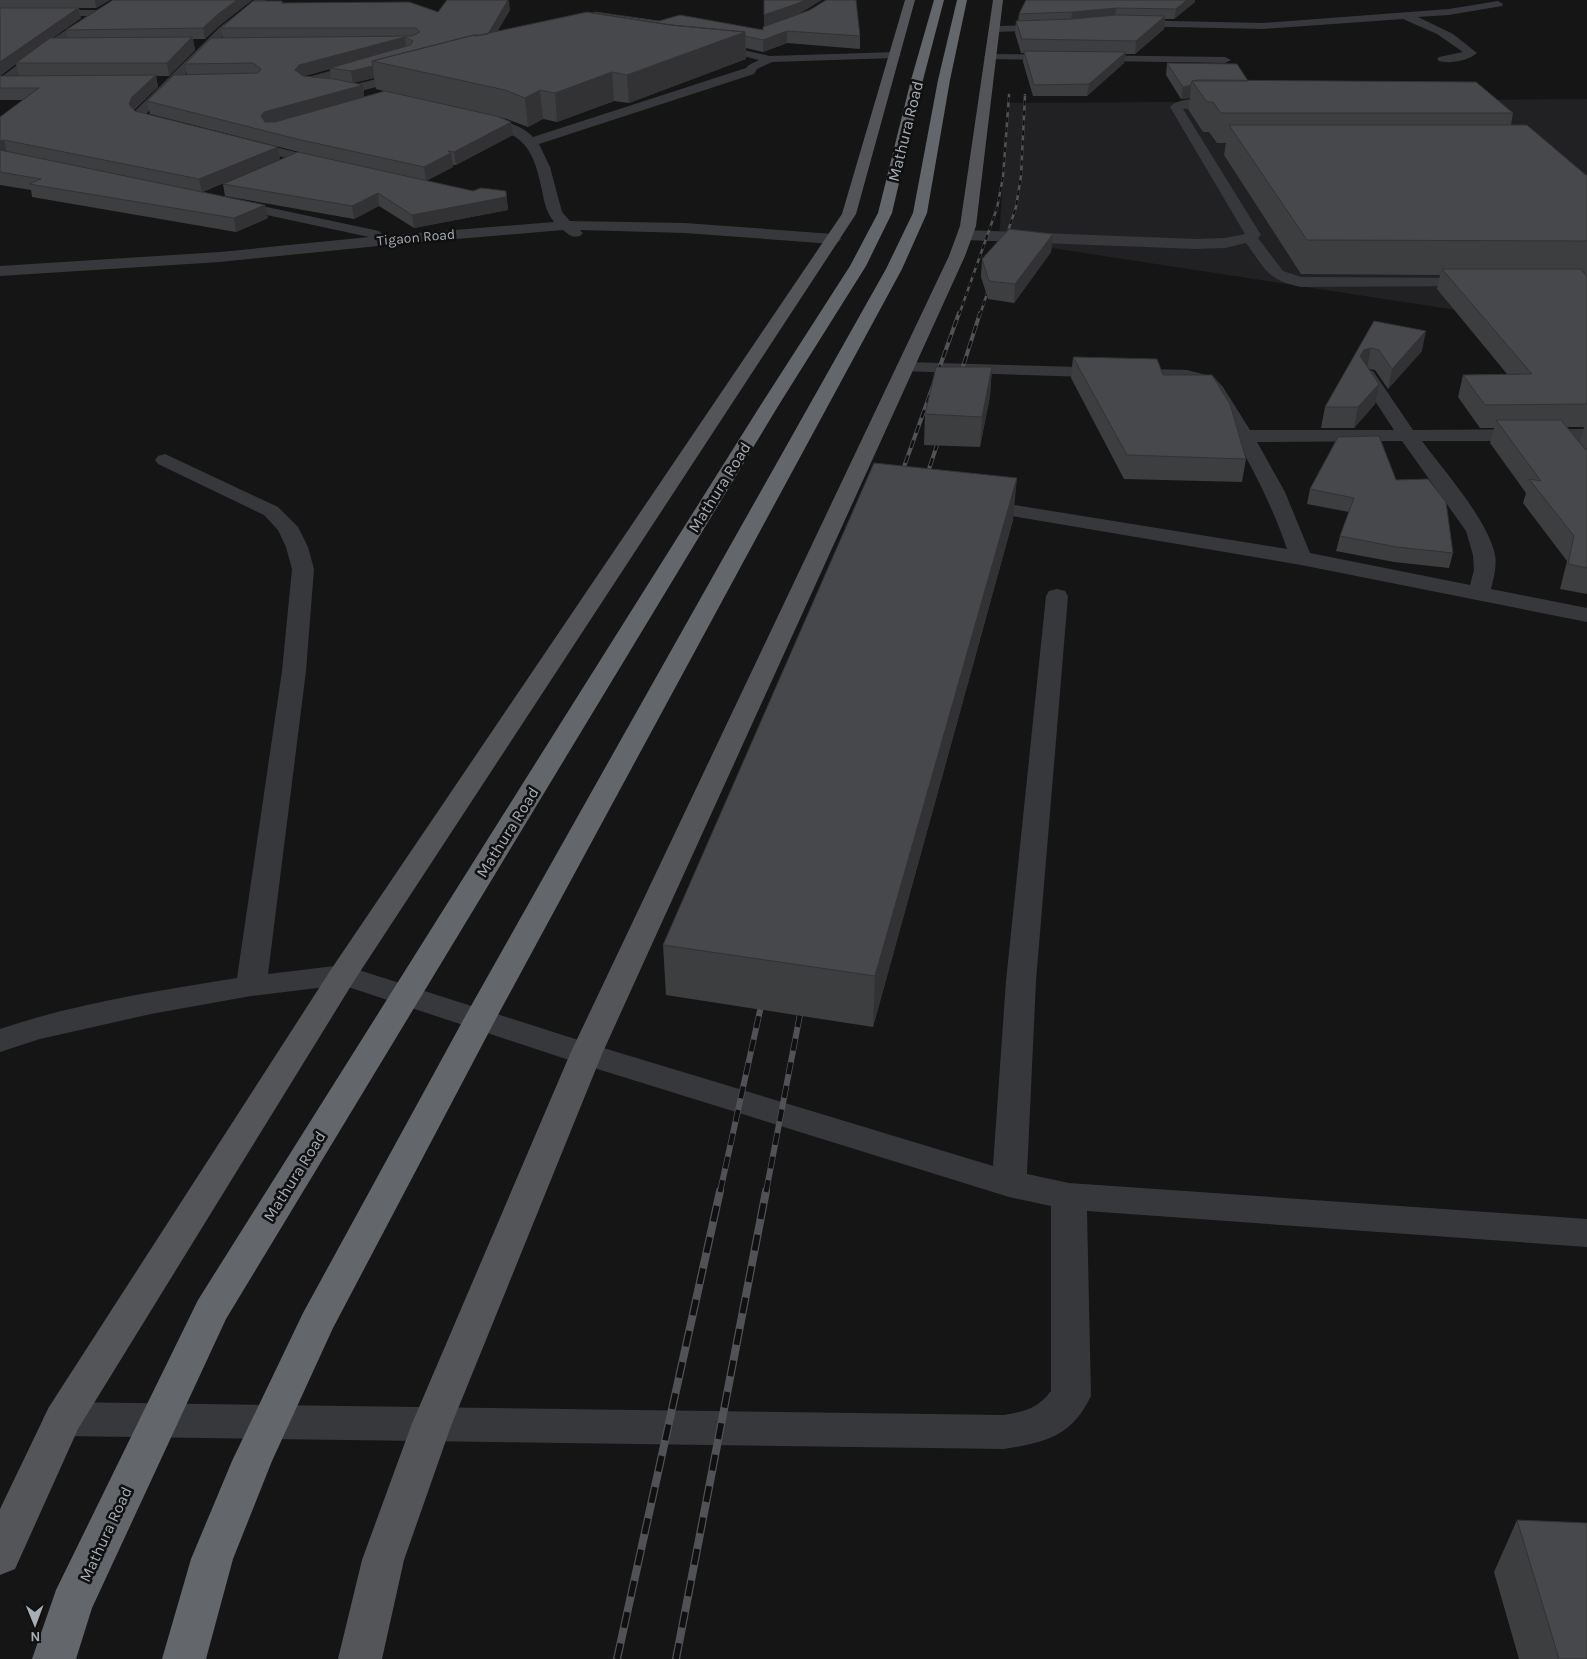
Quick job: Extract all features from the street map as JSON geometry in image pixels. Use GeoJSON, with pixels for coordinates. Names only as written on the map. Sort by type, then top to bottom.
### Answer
{"type":"FeatureCollection","features":[{"type":"Feature","properties":{"kind":"highway","name":"Mathura Road"},"geometry":{"type":"LineString","coordinates":[[54,1659],[71,1605],[211,1311],[771,403],[858,266],[885,213],[917,80],[939,0]]}},
{"type":"Feature","properties":{"kind":"highway","name":"Mathura Road"},"geometry":{"type":"LineString","coordinates":[[184,1659],[212,1559],[252,1461],[316,1324],[483,1013],[894,270],[920,213],[944,80],[962,0]]}},
{"type":"Feature","properties":{"kind":"main road"},"geometry":{"type":"LineString","coordinates":[[0,1555],[63,1419],[343,975],[849,214],[910,0]]}},
{"type":"Feature","properties":{"kind":"main road"},"geometry":{"type":"LineString","coordinates":[[360,1659],[383,1560],[431,1426],[586,1054],[859,487],[904,367],[957,256],[968,226],[998,0]]}},
{"type":"Feature","properties":{"kind":"street"},"geometry":{"type":"LineString","coordinates":[[180,128],[144,119],[139,116],[140,113],[224,29],[261,0]]}},
{"type":"Feature","properties":{"kind":"street"},"geometry":{"type":"LineString","coordinates":[[1115,23],[1264,26],[1449,12],[1498,4]]}},
{"type":"Feature","properties":{"kind":"street"},"geometry":{"type":"LineString","coordinates":[[1,82],[49,46],[111,6]]}},
{"type":"Feature","properties":{"kind":"street"},"geometry":{"type":"LineString","coordinates":[[0,13],[99,13]]}},
{"type":"Feature","properties":{"kind":"street"},"geometry":{"type":"LineString","coordinates":[[1404,15],[1432,27],[1464,46],[1471,53],[1462,57],[1443,59]]}},
{"type":"Feature","properties":{"kind":"street"},"geometry":{"type":"LineString","coordinates":[[1326,21],[1352,33]]}},
{"type":"Feature","properties":{"kind":"street"},"geometry":{"type":"LineString","coordinates":[[1406,29],[1432,27]]}},
{"type":"Feature","properties":{"kind":"street"},"geometry":{"type":"LineString","coordinates":[[993,40],[1062,31]]}},
{"type":"Feature","properties":{"kind":"street"},"geometry":{"type":"LineString","coordinates":[[993,40],[1225,60]]}},
{"type":"Feature","properties":{"kind":"street"},"geometry":{"type":"LineString","coordinates":[[189,46],[229,45]]}},
{"type":"Feature","properties":{"kind":"street"},"geometry":{"type":"LineString","coordinates":[[49,46],[69,46]]}},
{"type":"Feature","properties":{"kind":"street"},"geometry":{"type":"LineString","coordinates":[[691,48],[739,52],[770,59],[895,55]]}},
{"type":"Feature","properties":{"kind":"street"},"geometry":{"type":"LineString","coordinates":[[531,142],[750,71],[753,67],[770,59]]}},
{"type":"Feature","properties":{"kind":"street"},"geometry":{"type":"LineString","coordinates":[[378,95],[353,89],[305,82],[380,60]]}},
{"type":"Feature","properties":{"kind":"street"},"geometry":{"type":"LineString","coordinates":[[353,89],[419,72]]}},
{"type":"Feature","properties":{"kind":"street"},"geometry":{"type":"LineString","coordinates":[[157,81],[193,80]]}},
{"type":"Feature","properties":{"kind":"street"},"geometry":{"type":"LineString","coordinates":[[1,82],[20,82]]}},
{"type":"Feature","properties":{"kind":"street"},"geometry":{"type":"LineString","coordinates":[[1243,104],[1186,104],[1176,107],[1253,234],[1250,238]]}},
{"type":"Feature","properties":{"kind":"street"},"geometry":{"type":"LineString","coordinates":[[463,115],[512,127],[522,132],[531,142],[544,168],[556,215],[572,229]]}},
{"type":"Feature","properties":{"kind":"street"},"geometry":{"type":"LineString","coordinates":[[229,139],[336,166]]}},
{"type":"Feature","properties":{"kind":"street"},"geometry":{"type":"LineString","coordinates":[[1200,149],[1220,149]]}},
{"type":"Feature","properties":{"kind":"street"},"geometry":{"type":"LineString","coordinates":[[282,165],[299,158]]}},
{"type":"Feature","properties":{"kind":"street"},"geometry":{"type":"LineString","coordinates":[[214,200],[398,239]]}},
{"type":"Feature","properties":{"kind":"street","name":"Tigaon Road"},"geometry":{"type":"LineString","coordinates":[[0,272],[220,257],[398,239],[572,229],[612,233],[830,244]]}},
{"type":"Feature","properties":{"kind":"street","name":"Tigaon Road"},"geometry":{"type":"LineString","coordinates":[[0,282],[255,264],[506,238],[572,229]]}},
{"type":"Feature","properties":{"kind":"street"},"geometry":{"type":"LineString","coordinates":[[965,235],[1196,244],[1225,243],[1250,238]]}},
{"type":"Feature","properties":{"kind":"street"},"geometry":{"type":"LineString","coordinates":[[1250,238],[1278,274],[1291,280],[1488,283]]}},
{"type":"Feature","properties":{"kind":"street"},"geometry":{"type":"LineString","coordinates":[[904,367],[1187,375],[1208,381],[1214,387],[1244,436],[1283,508],[1301,558]]}},
{"type":"Feature","properties":{"kind":"street"},"geometry":{"type":"LineString","coordinates":[[1368,375],[1408,436],[1477,532],[1484,555],[1485,570],[1479,594]]}},
{"type":"Feature","properties":{"kind":"street"},"geometry":{"type":"LineString","coordinates":[[1560,435],[1576,454]]}},
{"type":"Feature","properties":{"kind":"street"},"geometry":{"type":"LineString","coordinates":[[1244,436],[1587,435]]}},
{"type":"Feature","properties":{"kind":"street"},"geometry":{"type":"LineString","coordinates":[[165,460],[270,511],[287,528],[297,547],[302,569],[294,671],[251,986]]}},
{"type":"Feature","properties":{"kind":"street"},"geometry":{"type":"LineString","coordinates":[[957,502],[1301,558],[1587,615]]}},
{"type":"Feature","properties":{"kind":"street"},"geometry":{"type":"LineString","coordinates":[[1009,1184],[1021,987],[1057,596]]}},
{"type":"Feature","properties":{"kind":"street"},"geometry":{"type":"LineString","coordinates":[[0,1041],[34,1029],[151,1003],[251,986],[343,975],[586,1054],[1009,1184],[1069,1196],[1587,1233]]}},
{"type":"Feature","properties":{"kind":"street"},"geometry":{"type":"LineString","coordinates":[[63,1419],[431,1426],[1004,1432],[1036,1426],[1057,1414],[1071,1396],[1069,1196]]}},
{"type":"Feature","properties":{"kind":"shaded area"},"geometry":{"type":"Polygon","coordinates":[[[1587,99],[1587,330],[999,240],[1008,103],[1587,99]]]}},
{"type":"Feature","properties":{"kind":"building"},"geometry":{"type":"Polygon","coordinates":[[[113,0],[237,0],[203,28],[66,30],[113,0]]]}},
{"type":"Feature","properties":{"kind":"building"},"geometry":{"type":"Polygon","coordinates":[[[447,0],[508,0],[488,34],[474,35],[372,61],[373,66],[351,71],[330,68],[410,45],[413,41],[405,37],[299,65],[295,70],[303,76],[334,79],[363,85],[264,112],[261,116],[265,122],[275,122],[385,91],[496,116],[511,122],[454,152],[448,151],[451,153],[424,167],[297,139],[147,101],[174,75],[258,73],[261,69],[253,63],[185,64],[211,38],[412,36],[420,32],[416,28],[221,28],[253,1],[282,1],[281,3],[409,2],[438,12],[447,0]]]}},
{"type":"Feature","properties":{"kind":"building"},"geometry":{"type":"Polygon","coordinates":[[[764,0],[804,0],[764,15],[764,0]]]}},
{"type":"Feature","properties":{"kind":"building"},"geometry":{"type":"Polygon","coordinates":[[[826,0],[856,0],[860,36],[787,31],[763,40],[745,36],[745,32],[671,25],[592,13],[659,21],[680,15],[763,30],[763,27],[810,10],[826,0]]]}},
{"type":"Feature","properties":{"kind":"building"},"geometry":{"type":"Polygon","coordinates":[[[1026,0],[1187,0],[1176,9],[1116,8],[1019,14],[1026,0]]]}},
{"type":"Feature","properties":{"kind":"building"},"geometry":{"type":"Polygon","coordinates":[[[0,8],[78,8],[0,62],[0,8]]]}},
{"type":"Feature","properties":{"kind":"building"},"geometry":{"type":"Polygon","coordinates":[[[587,12],[671,25],[745,32],[627,75],[612,72],[555,93],[540,90],[525,98],[505,90],[372,61],[474,35],[587,12]]]}},
{"type":"Feature","properties":{"kind":"building"},"geometry":{"type":"Polygon","coordinates":[[[1116,15],[1165,16],[1136,41],[1022,39],[1016,21],[1072,19],[1116,15]]]}},
{"type":"Feature","properties":{"kind":"building"},"geometry":{"type":"Polygon","coordinates":[[[192,37],[167,63],[16,63],[50,38],[192,37]]]}},
{"type":"Feature","properties":{"kind":"building"},"geometry":{"type":"Polygon","coordinates":[[[1024,51],[1126,52],[1089,84],[1034,85],[1024,51]]]}},
{"type":"Feature","properties":{"kind":"building"},"geometry":{"type":"Polygon","coordinates":[[[1167,63],[1237,64],[1248,81],[1192,81],[1191,85],[1183,87],[1167,63]]]}},
{"type":"Feature","properties":{"kind":"building"},"geometry":{"type":"Polygon","coordinates":[[[156,75],[132,97],[129,104],[135,111],[278,147],[199,179],[4,140],[0,141],[0,117],[39,88],[0,88],[0,76],[156,75]]]}},
{"type":"Feature","properties":{"kind":"building"},"geometry":{"type":"Polygon","coordinates":[[[1192,81],[1476,82],[1513,113],[1221,113],[1213,102],[1207,102],[1192,81]]]}},
{"type":"Feature","properties":{"kind":"building"},"geometry":{"type":"Polygon","coordinates":[[[1229,125],[1527,125],[1587,176],[1587,241],[1307,240],[1229,125]]]}},
{"type":"Feature","properties":{"kind":"building"},"geometry":{"type":"Polygon","coordinates":[[[0,150],[265,205],[234,218],[29,184],[41,179],[0,172],[0,150]]]}},
{"type":"Feature","properties":{"kind":"building"},"geometry":{"type":"Polygon","coordinates":[[[298,152],[473,191],[481,188],[506,191],[506,197],[412,215],[378,193],[352,206],[223,184],[298,152]]]}},
{"type":"Feature","properties":{"kind":"building"},"geometry":{"type":"Polygon","coordinates":[[[1009,229],[1053,234],[1015,284],[989,281],[982,259],[1009,229]]]}},
{"type":"Feature","properties":{"kind":"building"},"geometry":{"type":"Polygon","coordinates":[[[1442,269],[1580,269],[1587,276],[1587,404],[1485,405],[1463,375],[1532,374],[1442,269]]]}},
{"type":"Feature","properties":{"kind":"building"},"geometry":{"type":"Polygon","coordinates":[[[1374,321],[1426,331],[1392,369],[1379,350],[1371,348],[1364,350],[1360,356],[1379,384],[1358,407],[1325,407],[1374,321]]]}},
{"type":"Feature","properties":{"kind":"building"},"geometry":{"type":"Polygon","coordinates":[[[1073,357],[1157,359],[1163,375],[1212,375],[1230,404],[1246,459],[1127,455],[1073,357]]]}},
{"type":"Feature","properties":{"kind":"building"},"geometry":{"type":"Polygon","coordinates":[[[936,367],[992,367],[982,417],[925,414],[936,367]]]}},
{"type":"Feature","properties":{"kind":"building"},"geometry":{"type":"Polygon","coordinates":[[[1496,420],[1561,420],[1587,449],[1587,568],[1568,564],[1574,536],[1529,479],[1541,481],[1496,420]]]}},
{"type":"Feature","properties":{"kind":"building"},"geometry":{"type":"Polygon","coordinates":[[[1379,436],[1396,480],[1428,479],[1446,502],[1453,553],[1397,547],[1340,536],[1354,498],[1310,489],[1338,437],[1379,436]]]}},
{"type":"Feature","properties":{"kind":"building"},"geometry":{"type":"Polygon","coordinates":[[[874,463],[1017,478],[875,976],[663,945],[874,463]]]}},
{"type":"Feature","properties":{"kind":"building"},"geometry":{"type":"Polygon","coordinates":[[[1517,1520],[1587,1523],[1587,1659],[1559,1659],[1517,1520]]]}},
{"type":"Feature","properties":{"kind":"railway"},"geometry":{"type":"LineString","coordinates":[[959,315],[997,208],[1003,177],[1009,95]]}},
{"type":"Feature","properties":{"kind":"railway"},"geometry":{"type":"LineString","coordinates":[[1004,243],[1016,207],[1021,176],[1025,95]]}},
{"type":"Feature","properties":{"kind":"railway"},"geometry":{"type":"LineString","coordinates":[[980,315],[991,281]]}},
{"type":"Feature","properties":{"kind":"railway"},"geometry":{"type":"LineString","coordinates":[[900,478],[959,313]]}},
{"type":"Feature","properties":{"kind":"railway"},"geometry":{"type":"LineString","coordinates":[[959,379],[980,313]]}},
{"type":"Feature","properties":{"kind":"railway"},"geometry":{"type":"LineString","coordinates":[[925,481],[941,433]]}},
{"type":"Feature","properties":{"kind":"railway"},"geometry":{"type":"LineString","coordinates":[[720,1192],[763,997]]}},
{"type":"Feature","properties":{"kind":"railway"},"geometry":{"type":"LineString","coordinates":[[766,1192],[802,1004]]}},
{"type":"Feature","properties":{"kind":"railway"},"geometry":{"type":"LineString","coordinates":[[617,1659],[720,1191]]}},
{"type":"Feature","properties":{"kind":"railway"},"geometry":{"type":"LineString","coordinates":[[676,1659],[766,1191]]}}]}
